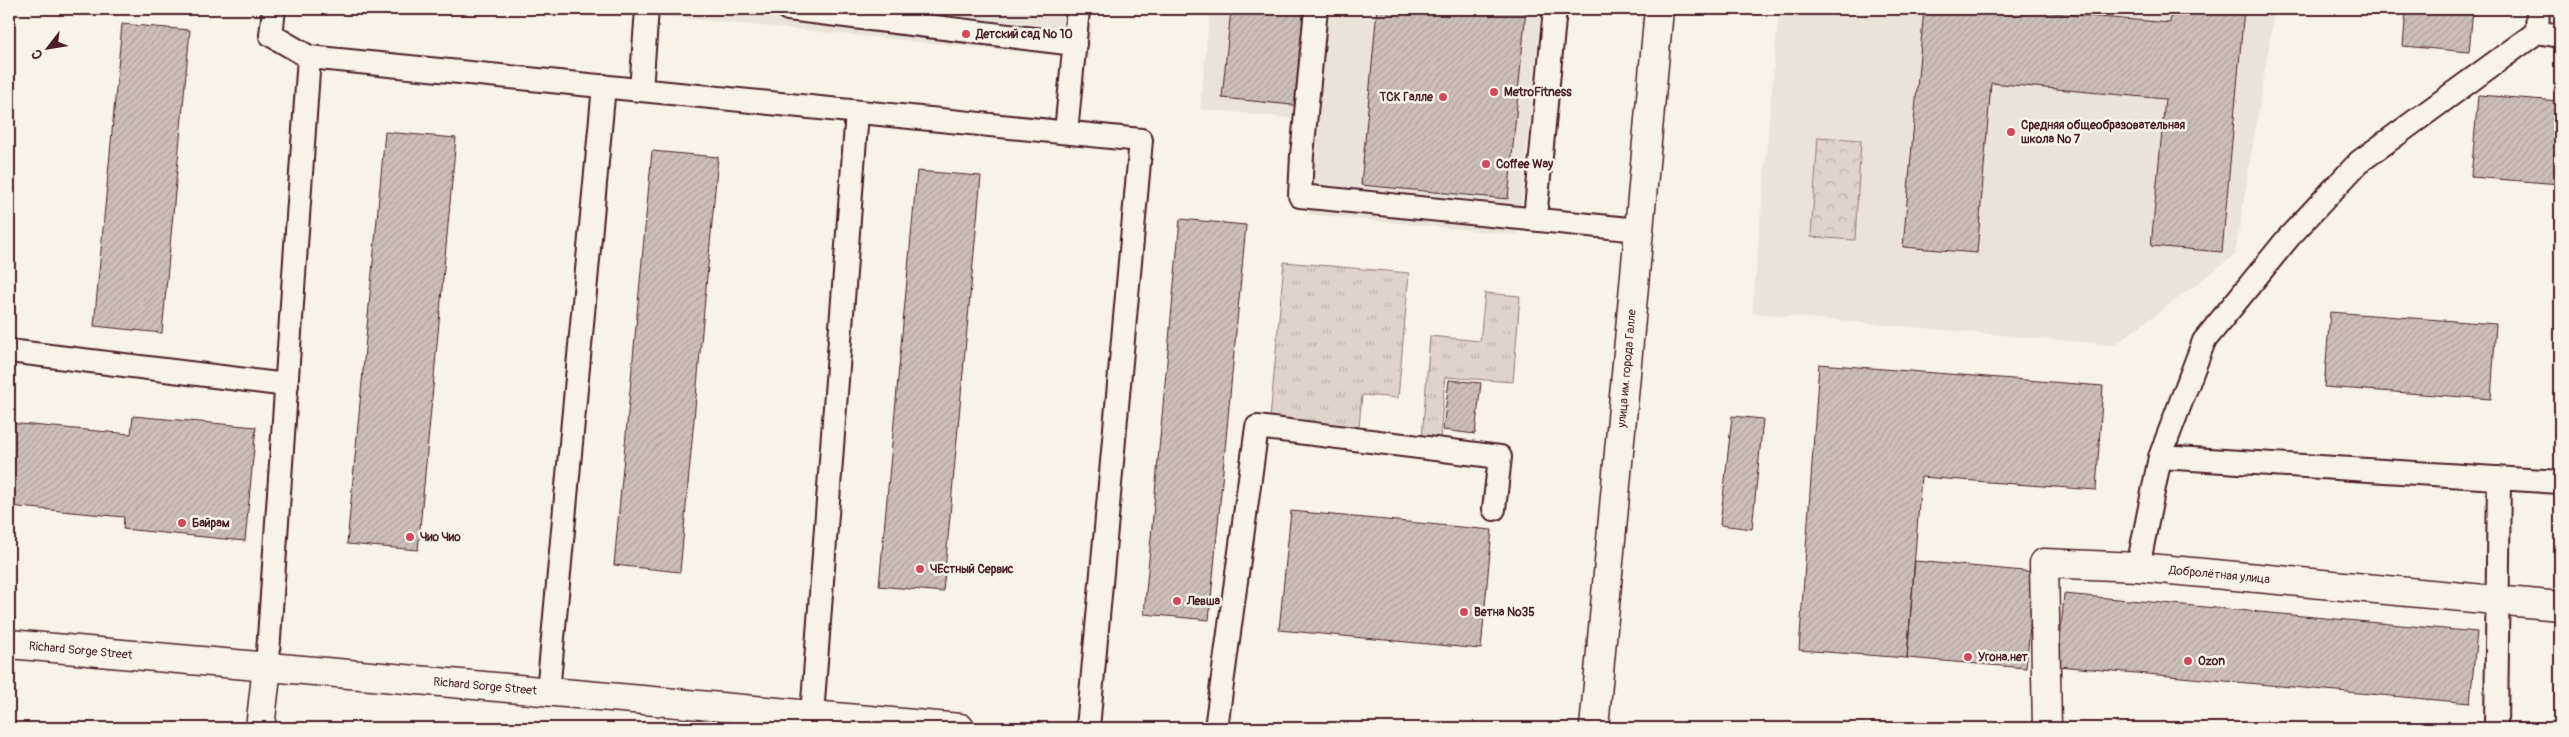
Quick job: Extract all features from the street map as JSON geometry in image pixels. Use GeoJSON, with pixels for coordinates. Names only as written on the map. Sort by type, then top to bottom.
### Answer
{"type":"FeatureCollection","features":[{"type":"Feature","properties":{"kind":"main road","name":"улица им. города Галле"},"geometry":{"type":"LineString","coordinates":[[1594,728],[1659,9]]}},
{"type":"Feature","properties":{"kind":"main road","name":"Добролётная улица"},"geometry":{"type":"LineString","coordinates":[[2047,728],[2044,563],[2138,567],[2560,606]]}},
{"type":"Feature","properties":{"kind":"main road","name":"Richard Sorge Street"},"geometry":{"type":"LineString","coordinates":[[9,644],[812,715],[892,725],[960,728]]}},
{"type":"Feature","properties":{"kind":"main road"},"geometry":{"type":"LineString","coordinates":[[260,728],[267,667]]}},
{"type":"Feature","properties":{"kind":"lane"},"geometry":{"type":"LineString","coordinates":[[274,9],[271,35],[309,57],[1141,140],[1088,728]]}},
{"type":"Feature","properties":{"kind":"lane"},"geometry":{"type":"LineString","coordinates":[[642,90],[647,9]]}},
{"type":"Feature","properties":{"kind":"lane"},"geometry":{"type":"LineString","coordinates":[[788,9],[1075,44]]}},
{"type":"Feature","properties":{"kind":"lane"},"geometry":{"type":"LineString","coordinates":[[1066,132],[1078,9]]}},
{"type":"Feature","properties":{"kind":"lane"},"geometry":{"type":"LineString","coordinates":[[1316,9],[1300,196],[1639,230]]}},
{"type":"Feature","properties":{"kind":"lane"},"geometry":{"type":"LineString","coordinates":[[1534,219],[1555,9]]}},
{"type":"Feature","properties":{"kind":"lane"},"geometry":{"type":"LineString","coordinates":[[2537,32],[2538,9]]}},
{"type":"Feature","properties":{"kind":"lane"},"geometry":{"type":"LineString","coordinates":[[2138,567],[2160,456],[2204,341],[2288,238],[2358,162],[2537,32],[2560,36]]}},
{"type":"Feature","properties":{"kind":"lane"},"geometry":{"type":"LineString","coordinates":[[267,667],[309,57]]}},
{"type":"Feature","properties":{"kind":"lane"},"geometry":{"type":"LineString","coordinates":[[548,692],[604,86]]}},
{"type":"Feature","properties":{"kind":"lane"},"geometry":{"type":"LineString","coordinates":[[812,715],[858,112]]}},
{"type":"Feature","properties":{"kind":"lane"},"geometry":{"type":"LineString","coordinates":[[9,351],[287,385]]}},
{"type":"Feature","properties":{"kind":"lane"},"geometry":{"type":"LineString","coordinates":[[1216,728],[1257,427],[1500,457],[1494,509]]}},
{"type":"Feature","properties":{"kind":"lane"},"geometry":{"type":"LineString","coordinates":[[2160,456],[2560,482]]}},
{"type":"Feature","properties":{"kind":"lane"},"geometry":{"type":"LineString","coordinates":[[2496,728],[2499,478]]}},
{"type":"Feature","properties":{"kind":"shaded area","name":"Детский сад № 10"},"geometry":{"type":"Polygon","coordinates":[[[592,9],[1092,9],[1089,59],[592,9]]]}},
{"type":"Feature","properties":{"kind":"shaded area"},"geometry":{"type":"Polygon","coordinates":[[[1210,9],[1541,9],[1518,235],[1308,214],[1317,121],[1200,109],[1210,9]]]}},
{"type":"Feature","properties":{"kind":"shaded area","name":"Средняя общеобразовательная школа № 7"},"geometry":{"type":"Polygon","coordinates":[[[1779,9],[2275,9],[2235,255],[2115,345],[1752,313],[1779,9]]]}},
{"type":"Feature","properties":{"kind":"green space"},"geometry":{"type":"Polygon","coordinates":[[[1818,137],[1861,140],[1855,240],[1811,237],[1818,137]]]}},
{"type":"Feature","properties":{"kind":"green space"},"geometry":{"type":"Polygon","coordinates":[[[1284,262],[1409,273],[1398,398],[1362,395],[1359,427],[1270,419],[1284,262]]]}},
{"type":"Feature","properties":{"kind":"green space"},"geometry":{"type":"Polygon","coordinates":[[[1485,293],[1520,296],[1513,382],[1445,377],[1440,440],[1422,438],[1430,336],[1480,341],[1485,293]]]}},
{"type":"Feature","properties":{"kind":"building"},"geometry":{"type":"Polygon","coordinates":[[[1231,9],[1311,9],[1302,106],[1222,98],[1231,9]]]}},
{"type":"Feature","properties":{"kind":"building","name":"ТСК Галле"},"geometry":{"type":"Polygon","coordinates":[[[1377,9],[1526,9],[1508,199],[1361,185],[1377,9]]]}},
{"type":"Feature","properties":{"kind":"building"},"geometry":{"type":"Polygon","coordinates":[[[1924,9],[2006,9],[2170,23],[2171,9],[2244,9],[2222,252],[2151,246],[2165,99],[1991,83],[1977,253],[1903,247],[1924,9]]]}},
{"type":"Feature","properties":{"kind":"building"},"geometry":{"type":"Polygon","coordinates":[[[2406,9],[2473,9],[2469,52],[2403,46],[2406,9]]]}},
{"type":"Feature","properties":{"kind":"building"},"geometry":{"type":"Polygon","coordinates":[[[122,24],[190,30],[162,333],[94,326],[122,24]]]}},
{"type":"Feature","properties":{"kind":"building"},"geometry":{"type":"Polygon","coordinates":[[[2478,95],[2560,101],[2560,184],[2471,177],[2478,95]]]}},
{"type":"Feature","properties":{"kind":"building"},"geometry":{"type":"Polygon","coordinates":[[[385,132],[456,138],[418,550],[347,544],[385,132]]]}},
{"type":"Feature","properties":{"kind":"building"},"geometry":{"type":"Polygon","coordinates":[[[652,151],[718,157],[680,572],[614,565],[652,151]]]}},
{"type":"Feature","properties":{"kind":"building"},"geometry":{"type":"Polygon","coordinates":[[[917,171],[981,176],[943,592],[879,586],[917,171]]]}},
{"type":"Feature","properties":{"kind":"building"},"geometry":{"type":"Polygon","coordinates":[[[1180,219],[1246,225],[1209,620],[1144,614],[1180,219]]]}},
{"type":"Feature","properties":{"kind":"building"},"geometry":{"type":"Polygon","coordinates":[[[2330,312],[2496,324],[2491,399],[2324,387],[2330,312]]]}},
{"type":"Feature","properties":{"kind":"building"},"geometry":{"type":"Polygon","coordinates":[[[1819,364],[2103,386],[2096,490],[1921,477],[1907,658],[1799,650],[1819,364]]]}},
{"type":"Feature","properties":{"kind":"building"},"geometry":{"type":"Polygon","coordinates":[[[1449,380],[1481,383],[1475,434],[1443,430],[1449,380]]]}},
{"type":"Feature","properties":{"kind":"building"},"geometry":{"type":"Polygon","coordinates":[[[133,416],[256,427],[245,541],[123,529],[124,517],[9,506],[9,423],[131,434],[133,416]]]}},
{"type":"Feature","properties":{"kind":"building"},"geometry":{"type":"Polygon","coordinates":[[[1732,416],[1763,419],[1752,529],[1720,525],[1732,416]]]}},
{"type":"Feature","properties":{"kind":"building"},"geometry":{"type":"Polygon","coordinates":[[[1291,511],[1492,530],[1481,649],[1279,630],[1291,511]]]}},
{"type":"Feature","properties":{"kind":"building"},"geometry":{"type":"Polygon","coordinates":[[[1915,561],[2035,572],[2026,668],[1907,658],[1915,561]]]}},
{"type":"Feature","properties":{"kind":"building"},"geometry":{"type":"Polygon","coordinates":[[[2064,594],[2477,632],[2470,703],[2058,666],[2064,594]]]}},
{"type":"Feature","properties":{"kind":"tram line"},"geometry":{"type":"LineString","coordinates":[[9,727],[28,728]]}},
{"type":"Feature","properties":{"kind":"place","name":"Детский сад № 10"},"geometry":{"type":"Point","coordinates":[966,34]}},
{"type":"Feature","properties":{"kind":"place","name":"MetroFitness"},"geometry":{"type":"Point","coordinates":[1494,92]}},
{"type":"Feature","properties":{"kind":"place","name":"ТСК Галле"},"geometry":{"type":"Point","coordinates":[1443,97]}},
{"type":"Feature","properties":{"kind":"place","name":"Средняя общеобразовательная школа № 7"},"geometry":{"type":"Point","coordinates":[2011,132]}},
{"type":"Feature","properties":{"kind":"place","name":"Coffee Way"},"geometry":{"type":"Point","coordinates":[1486,164]}},
{"type":"Feature","properties":{"kind":"place","name":"Байрам"},"geometry":{"type":"Point","coordinates":[182,523]}},
{"type":"Feature","properties":{"kind":"place","name":"Чио Чио"},"geometry":{"type":"Point","coordinates":[410,537]}},
{"type":"Feature","properties":{"kind":"place","name":"ЧЕстный Сервис"},"geometry":{"type":"Point","coordinates":[920,569]}},
{"type":"Feature","properties":{"kind":"place","name":"Левша"},"geometry":{"type":"Point","coordinates":[1177,601]}},
{"type":"Feature","properties":{"kind":"place","name":"Ветна №35"},"geometry":{"type":"Point","coordinates":[1464,612]}},
{"type":"Feature","properties":{"kind":"place","name":"Угона.нет"},"geometry":{"type":"Point","coordinates":[1968,657]}},
{"type":"Feature","properties":{"kind":"place","name":"Ozon"},"geometry":{"type":"Point","coordinates":[2188,661]}}]}
